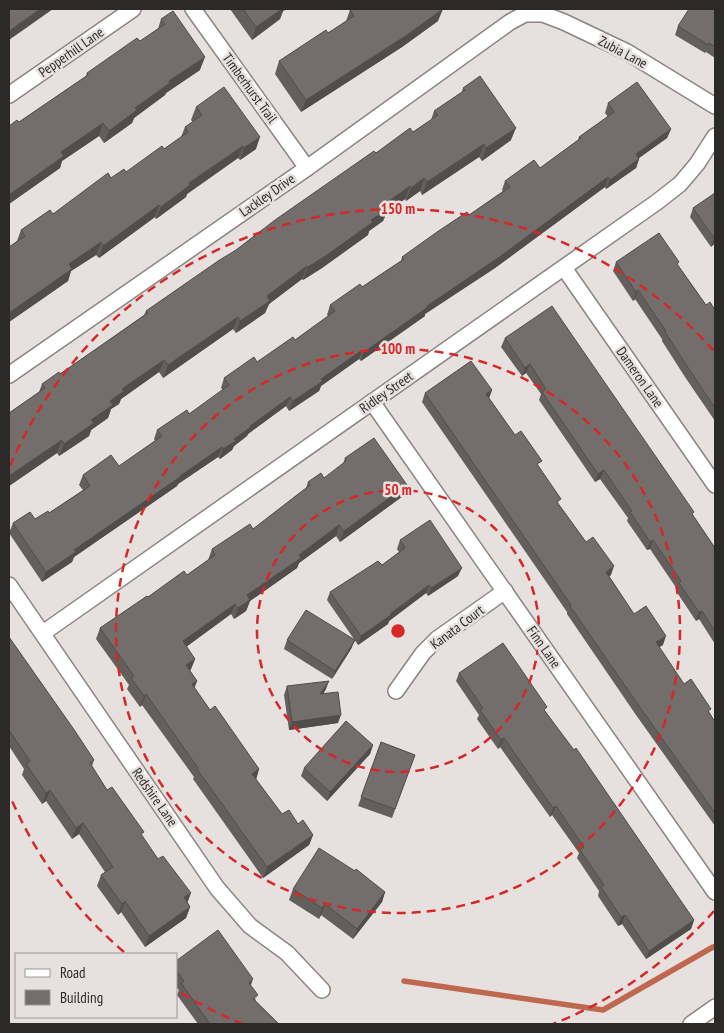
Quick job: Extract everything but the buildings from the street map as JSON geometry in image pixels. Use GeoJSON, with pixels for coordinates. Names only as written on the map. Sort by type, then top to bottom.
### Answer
{"type":"FeatureCollection","features":[{"type":"Feature","properties":{"kind":"street","name":"Pepperhill Lane"},"geometry":{"type":"LineString","coordinates":[[9,95],[133,9]]}},
{"type":"Feature","properties":{"kind":"street","name":"Timberhurst Trail"},"geometry":{"type":"LineString","coordinates":[[193,9],[307,168]]}},
{"type":"Feature","properties":{"kind":"street","name":"Lackley Drive"},"geometry":{"type":"LineString","coordinates":[[9,375],[307,168],[502,28],[525,14]]}},
{"type":"Feature","properties":{"kind":"street","name":"Zubia Lane"},"geometry":{"type":"LineString","coordinates":[[525,14],[543,14],[627,52],[715,106]]}},
{"type":"Feature","properties":{"kind":"street","name":"Ridley Street"},"geometry":{"type":"LineString","coordinates":[[43,633],[657,202],[680,184],[697,164],[715,136]]}},
{"type":"Feature","properties":{"kind":"street","name":"Dameron Lane"},"geometry":{"type":"LineString","coordinates":[[564,268],[715,485]]}},
{"type":"Feature","properties":{"kind":"street","name":"Finn Lane"},"geometry":{"type":"LineString","coordinates":[[372,402],[715,892]]}},
{"type":"Feature","properties":{"kind":"street","name":"Redshire Lane"},"geometry":{"type":"LineString","coordinates":[[9,585],[218,888],[250,926],[287,953],[322,990]]}},
{"type":"Feature","properties":{"kind":"street","name":"Kanata Court"},"geometry":{"type":"LineString","coordinates":[[396,691],[423,653],[437,639],[505,591]]}},
{"type":"Feature","properties":{"kind":"street"},"geometry":{"type":"LineString","coordinates":[[691,1024],[715,1007]]}},
{"type":"Feature","properties":{"kind":"waterway"},"geometry":{"type":"LineString","coordinates":[[404,981],[603,1010],[713,947]]}}]}
